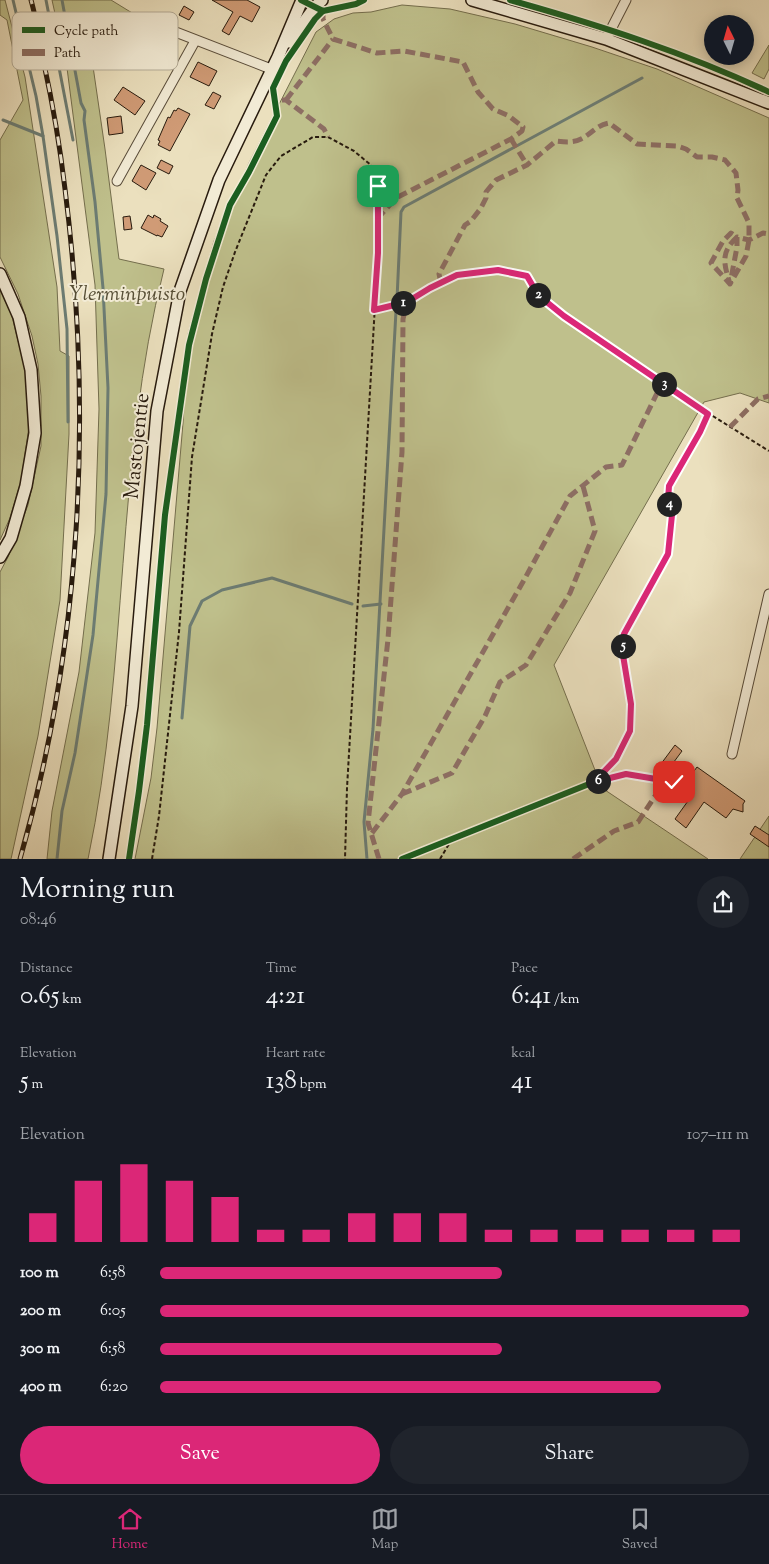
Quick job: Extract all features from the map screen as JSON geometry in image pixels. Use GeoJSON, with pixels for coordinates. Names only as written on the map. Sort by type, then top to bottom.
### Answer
{"type":"FeatureCollection","features":[{"type":"Feature","properties":{"kind":"main road","name":"Mastojentie"},"geometry":{"type":"LineString","coordinates":[[278,57],[302,0]]}},
{"type":"Feature","properties":{"kind":"main road","name":"Mastojentie"},"geometry":{"type":"LineString","coordinates":[[109,859],[132,706],[156,411],[180,291],[219,180],[271,69],[278,57],[322,0]]}},
{"type":"Feature","properties":{"kind":"main road"},"geometry":{"type":"LineString","coordinates":[[472,0],[606,39],[769,104]]}},
{"type":"Feature","properties":{"kind":"main road"},"geometry":{"type":"LineString","coordinates":[[0,274],[19,317],[31,370],[35,433],[26,486],[11,538],[0,557]]}},
{"type":"Feature","properties":{"kind":"street"},"geometry":{"type":"LineString","coordinates":[[606,39],[626,0]]}},
{"type":"Feature","properties":{"kind":"street"},"geometry":{"type":"LineString","coordinates":[[178,34],[271,69]]}},
{"type":"Feature","properties":{"kind":"street"},"geometry":{"type":"LineString","coordinates":[[116,182],[195,41]]}},
{"type":"Feature","properties":{"kind":"street"},"geometry":{"type":"LineString","coordinates":[[732,754],[769,594]]}},
{"type":"Feature","properties":{"kind":"path"},"geometry":{"type":"LineString","coordinates":[[152,859],[159,816],[179,632],[192,458],[212,334],[223,287],[266,175],[281,156],[313,137],[328,137],[354,151],[372,166],[378,186],[378,253],[345,859]]}},
{"type":"Feature","properties":{"kind":"path"},"geometry":{"type":"LineString","coordinates":[[374,310],[407,302],[457,275],[498,270],[527,276],[538,295],[564,316],[708,414],[769,450]]}},
{"type":"Feature","properties":{"kind":"path"},"geometry":{"type":"LineString","coordinates":[[594,782],[616,759],[630,731],[631,704],[622,649],[624,634],[668,554],[672,515],[668,500],[669,486],[700,432],[708,414]]}},
{"type":"Feature","properties":{"kind":"path"},"geometry":{"type":"LineString","coordinates":[[585,786],[608,778]]}},
{"type":"Feature","properties":{"kind":"path"},"geometry":{"type":"LineString","coordinates":[[443,842],[460,836]]}},
{"type":"Feature","properties":{"kind":"path"},"geometry":{"type":"LineString","coordinates":[[440,859],[452,839]]}},
{"type":"Feature","properties":{"kind":"green space"},"geometry":{"type":"Polygon","coordinates":[[[0,0],[5,0],[12,27],[12,45],[7,20],[0,15],[0,0]]]}},
{"type":"Feature","properties":{"kind":"green space","name":"Ylerminpuisto"},"geometry":{"type":"Polygon","coordinates":[[[52,0],[111,0],[131,12],[55,12],[52,0]]]}},
{"type":"Feature","properties":{"kind":"green space"},"geometry":{"type":"Polygon","coordinates":[[[402,5],[450,9],[515,24],[592,47],[657,69],[769,118],[769,403],[740,393],[704,402],[554,665],[602,788],[708,859],[135,859],[151,778],[157,728],[183,423],[188,334],[214,241],[249,163],[316,32],[334,19],[353,13],[371,12],[402,5]]]}},
{"type":"Feature","properties":{"kind":"green space"},"geometry":{"type":"Polygon","coordinates":[[[769,45],[769,69],[764,79],[752,73],[769,45]]]}},
{"type":"Feature","properties":{"kind":"green space"},"geometry":{"type":"Polygon","coordinates":[[[17,70],[23,70],[25,77],[57,287],[60,351],[69,356],[69,434],[60,600],[38,736],[11,859],[0,859],[0,572],[8,557],[28,505],[41,446],[41,396],[38,364],[32,336],[18,294],[0,257],[0,140],[23,100],[17,70]]]}},
{"type":"Feature","properties":{"kind":"green space","name":"Ylerminpuisto"},"geometry":{"type":"Polygon","coordinates":[[[67,70],[94,70],[119,259],[164,269],[148,342],[137,415],[110,712],[101,786],[88,859],[47,859],[52,811],[79,672],[95,533],[99,409],[95,285],[67,70]]]}},
{"type":"Feature","properties":{"kind":"green space"},"geometry":{"type":"Polygon","coordinates":[[[0,288],[12,316],[27,377],[29,427],[21,481],[10,518],[0,540],[0,288]]]}},
{"type":"Feature","properties":{"kind":"green space"},"geometry":{"type":"Polygon","coordinates":[[[769,816],[769,859],[740,859],[769,816]]]}},
{"type":"Feature","properties":{"kind":"building"},"geometry":{"type":"Polygon","coordinates":[[[212,0],[247,0],[260,7],[252,22],[240,16],[229,35],[222,31],[233,12],[212,0]]]}},
{"type":"Feature","properties":{"kind":"building"},"geometry":{"type":"Polygon","coordinates":[[[184,6],[194,12],[189,20],[179,15],[184,6]]]}},
{"type":"Feature","properties":{"kind":"building"},"geometry":{"type":"Polygon","coordinates":[[[198,62],[217,71],[209,86],[190,77],[198,62]]]}},
{"type":"Feature","properties":{"kind":"building"},"geometry":{"type":"Polygon","coordinates":[[[123,87],[145,101],[135,115],[114,100],[123,87]]]}},
{"type":"Feature","properties":{"kind":"building"},"geometry":{"type":"Polygon","coordinates":[[[213,92],[221,96],[214,109],[205,105],[213,92]]]}},
{"type":"Feature","properties":{"kind":"building"},"geometry":{"type":"Polygon","coordinates":[[[178,108],[190,114],[170,151],[158,145],[160,141],[158,140],[168,117],[170,118],[174,110],[176,111],[178,108]]]}},
{"type":"Feature","properties":{"kind":"building"},"geometry":{"type":"Polygon","coordinates":[[[121,116],[123,133],[109,135],[107,118],[121,116]]]}},
{"type":"Feature","properties":{"kind":"building"},"geometry":{"type":"Polygon","coordinates":[[[161,160],[173,166],[169,174],[157,168],[161,160]]]}},
{"type":"Feature","properties":{"kind":"building"},"geometry":{"type":"Polygon","coordinates":[[[141,165],[156,173],[146,190],[132,181],[141,165]]]}},
{"type":"Feature","properties":{"kind":"building"},"geometry":{"type":"Polygon","coordinates":[[[148,215],[153,218],[154,215],[168,226],[162,237],[141,228],[148,215]]]}},
{"type":"Feature","properties":{"kind":"building"},"geometry":{"type":"Polygon","coordinates":[[[130,216],[132,229],[124,230],[123,217],[130,216]]]}},
{"type":"Feature","properties":{"kind":"building"},"geometry":{"type":"Polygon","coordinates":[[[675,745],[682,751],[665,774],[658,768],[675,745]]]}},
{"type":"Feature","properties":{"kind":"building"},"geometry":{"type":"Polygon","coordinates":[[[697,767],[745,801],[743,812],[733,809],[726,818],[704,802],[686,828],[675,819],[693,794],[683,786],[697,767]]]}},
{"type":"Feature","properties":{"kind":"building"},"geometry":{"type":"Polygon","coordinates":[[[755,826],[769,835],[769,847],[750,834],[755,826]]]}},
{"type":"Feature","properties":{"kind":"waterway"},"geometry":{"type":"LineString","coordinates":[[13,0],[16,12]]}},
{"type":"Feature","properties":{"kind":"waterway"},"geometry":{"type":"LineString","coordinates":[[46,0],[48,12]]}},
{"type":"Feature","properties":{"kind":"waterway"},"geometry":{"type":"LineString","coordinates":[[62,0],[64,12]]}},
{"type":"Feature","properties":{"kind":"waterway"},"geometry":{"type":"LineString","coordinates":[[30,70],[43,136],[57,236],[67,329],[68,422]]}},
{"type":"Feature","properties":{"kind":"waterway"},"geometry":{"type":"LineString","coordinates":[[60,70],[73,140]]}},
{"type":"Feature","properties":{"kind":"waterway"},"geometry":{"type":"LineString","coordinates":[[57,859],[62,811],[75,753],[93,635],[106,494],[108,388],[103,288],[95,202],[84,120],[85,111],[81,103],[75,70]]}},
{"type":"Feature","properties":{"kind":"waterway"},"geometry":{"type":"LineString","coordinates":[[397,299],[401,212],[404,207],[642,78]]}},
{"type":"Feature","properties":{"kind":"waterway"},"geometry":{"type":"LineString","coordinates":[[3,120],[43,136]]}},
{"type":"Feature","properties":{"kind":"waterway"},"geometry":{"type":"LineString","coordinates":[[367,859],[364,822],[373,729],[396,311]]}},
{"type":"Feature","properties":{"kind":"waterway"},"geometry":{"type":"LineString","coordinates":[[182,718],[190,626],[202,601],[222,590],[272,578],[352,604]]}},
{"type":"Feature","properties":{"kind":"waterway"},"geometry":{"type":"LineString","coordinates":[[363,606],[381,604]]}},
{"type":"Feature","properties":{"kind":"railway"},"geometry":{"type":"LineString","coordinates":[[31,0],[34,12]]}},
{"type":"Feature","properties":{"kind":"railway"},"geometry":{"type":"LineString","coordinates":[[20,859],[41,777],[57,694],[69,610],[76,526],[79,442],[78,357],[74,273],[59,142],[46,70]]}},
{"type":"Feature","properties":{"kind":"marked path"},"geometry":{"type":"LineString","coordinates":[[323,11],[323,19],[333,39],[377,53],[404,51],[463,62],[478,92],[493,109],[509,116],[523,127],[522,131],[511,139],[396,198],[378,218]]}},
{"type":"Feature","properties":{"kind":"marked path"},"geometry":{"type":"LineString","coordinates":[[286,100],[333,39]]}},
{"type":"Feature","properties":{"kind":"marked path"},"geometry":{"type":"LineString","coordinates":[[282,100],[286,100],[324,129],[328,137]]}},
{"type":"Feature","properties":{"kind":"marked path"},"geometry":{"type":"LineString","coordinates":[[441,283],[439,274],[465,225],[471,221],[481,208],[486,198],[486,192],[496,180],[527,165],[556,141],[569,142],[578,140],[609,123],[637,144],[677,146],[686,149],[697,157],[712,157],[725,160],[736,173],[737,198],[749,223],[749,240],[746,256],[730,284],[711,263],[723,241],[731,233],[737,237],[728,248],[725,259],[730,284],[737,237],[749,240],[763,233],[769,234]]}},
{"type":"Feature","properties":{"kind":"marked path"},"geometry":{"type":"LineString","coordinates":[[511,139],[527,165]]}},
{"type":"Feature","properties":{"kind":"marked path"},"geometry":{"type":"LineString","coordinates":[[379,859],[368,823],[388,639],[402,452],[403,319],[407,302]]}},
{"type":"Feature","properties":{"kind":"marked path"},"geometry":{"type":"LineString","coordinates":[[372,833],[402,794],[570,496],[606,467],[622,465],[662,383]]}},
{"type":"Feature","properties":{"kind":"marked path"},"geometry":{"type":"LineString","coordinates":[[730,427],[758,399],[769,396]]}},
{"type":"Feature","properties":{"kind":"marked path"},"geometry":{"type":"LineString","coordinates":[[402,794],[452,773],[485,716],[500,682],[526,665],[570,593],[595,531],[583,486]]}},
{"type":"Feature","properties":{"kind":"marked path"},"geometry":{"type":"LineString","coordinates":[[573,859],[614,831],[638,822],[665,781]]}},
{"type":"Feature","properties":{"kind":"cycle path"},"geometry":{"type":"LineString","coordinates":[[301,0],[323,11],[356,4],[364,0]]}},
{"type":"Feature","properties":{"kind":"cycle path"},"geometry":{"type":"LineString","coordinates":[[510,0],[576,19],[674,52],[769,92]]}},
{"type":"Feature","properties":{"kind":"cycle path"},"geometry":{"type":"LineString","coordinates":[[129,859],[147,725],[165,515],[189,345],[206,279],[230,205],[277,116],[273,88],[286,61],[315,19],[323,11]]}},
{"type":"Feature","properties":{"kind":"cycle path"},"geometry":{"type":"LineString","coordinates":[[402,859],[599,780],[625,774],[674,782]]}},
{"type":"Feature","properties":{"kind":"route"},"geometry":{"type":"LineString","coordinates":[[378,186],[378,253],[374,310],[407,302],[457,275],[498,270],[527,276],[538,295],[564,316],[708,414],[700,432],[669,486],[668,500],[672,515],[668,554],[624,634],[622,649],[631,704],[630,731],[616,759],[594,782],[626,774],[674,782]]}}]}
